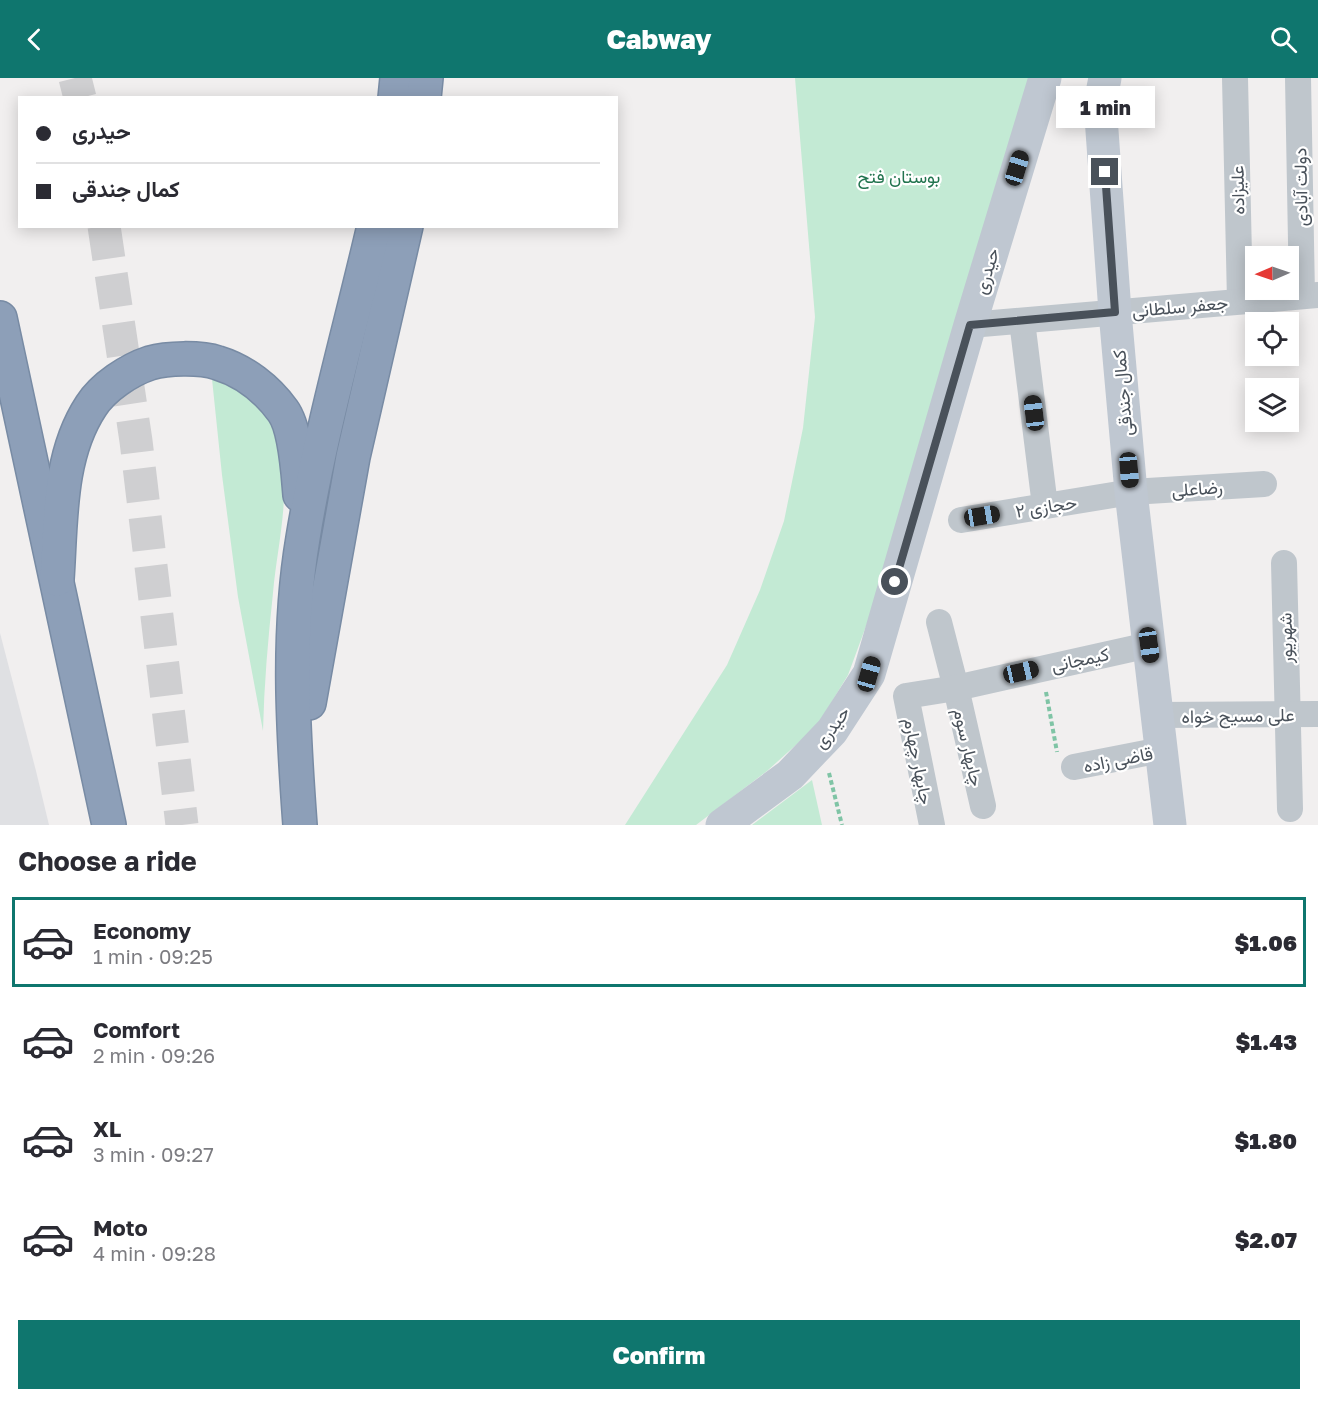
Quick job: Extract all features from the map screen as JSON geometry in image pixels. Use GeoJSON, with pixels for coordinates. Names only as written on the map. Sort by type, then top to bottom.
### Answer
{"type":"FeatureCollection","features":[{"type":"Feature","properties":{"kind":"highway"},"geometry":{"type":"LineString","coordinates":[[395,96],[397,78]]}},
{"type":"Feature","properties":{"kind":"highway"},"geometry":{"type":"LineString","coordinates":[[424,96],[426,78]]}},
{"type":"Feature","properties":{"kind":"highway"},"geometry":{"type":"LineString","coordinates":[[296,772],[353,457],[406,228]]}},
{"type":"Feature","properties":{"kind":"highway"},"geometry":{"type":"LineString","coordinates":[[300,825],[292,695],[294,616],[303,539],[323,437],[371,238]]}},
{"type":"Feature","properties":{"kind":"highway"},"geometry":{"type":"LineString","coordinates":[[0,318],[109,825]]}},
{"type":"Feature","properties":{"kind":"highway"},"geometry":{"type":"LineString","coordinates":[[57,579],[63,486],[75,436],[92,404],[117,380],[149,363],[181,359],[217,363],[258,383],[285,413],[297,451],[303,539]]}},
{"type":"Feature","properties":{"kind":"street","name":"حیدری"},"geometry":{"type":"LineString","coordinates":[[722,825],[790,775],[832,730],[869,674],[970,325],[1045,78]]}},
{"type":"Feature","properties":{"kind":"street","name":"علیزاده"},"geometry":{"type":"LineString","coordinates":[[1235,78],[1240,301]]}},
{"type":"Feature","properties":{"kind":"street","name":"دولت آبادی"},"geometry":{"type":"LineString","coordinates":[[1298,78],[1314,300]]}},
{"type":"Feature","properties":{"kind":"street","name":"کمال جندقی"},"geometry":{"type":"LineString","coordinates":[[1102,91],[1115,312],[1131,492],[1170,825]]}},
{"type":"Feature","properties":{"kind":"street","name":"جعفر سلطانی"},"geometry":{"type":"LineString","coordinates":[[970,325],[1240,301],[1314,300]]}},
{"type":"Feature","properties":{"kind":"street"},"geometry":{"type":"LineString","coordinates":[[1022,321],[1045,506]]}},
{"type":"Feature","properties":{"kind":"street","name":"رضاعلی"},"geometry":{"type":"LineString","coordinates":[[1131,492],[1264,484]]}},
{"type":"Feature","properties":{"kind":"street","name":"حجازی ۲"},"geometry":{"type":"LineString","coordinates":[[961,520],[1131,492]]}},
{"type":"Feature","properties":{"kind":"street","name":"شهریور"},"geometry":{"type":"LineString","coordinates":[[1284,563],[1290,809]]}},
{"type":"Feature","properties":{"kind":"street","name":"چابهار سوم"},"geometry":{"type":"LineString","coordinates":[[939,622],[983,807]]}},
{"type":"Feature","properties":{"kind":"street","name":"کیمجانی"},"geometry":{"type":"LineString","coordinates":[[906,696],[956,688],[1149,645]]}},
{"type":"Feature","properties":{"kind":"street","name":"چابهار چهارم"},"geometry":{"type":"LineString","coordinates":[[906,696],[932,825]]}},
{"type":"Feature","properties":{"kind":"street","name":"علی مسیح خواه"},"geometry":{"type":"LineString","coordinates":[[1158,715],[1318,714]]}},
{"type":"Feature","properties":{"kind":"street","name":"قاضی زاده"},"geometry":{"type":"LineString","coordinates":[[1066,760],[1161,750]]}},
{"type":"Feature","properties":{"kind":"path"},"geometry":{"type":"LineString","coordinates":[[1042,667],[1066,760]]}},
{"type":"Feature","properties":{"kind":"path"},"geometry":{"type":"LineString","coordinates":[[822,742],[842,825]]}},
{"type":"Feature","properties":{"kind":"shaded area"},"geometry":{"type":"Polygon","coordinates":[[[0,633],[36,771],[49,825],[0,825],[0,633]]]}},
{"type":"Feature","properties":{"kind":"green space","name":"بوستان فتح"},"geometry":{"type":"Polygon","coordinates":[[[795,78],[1030,78],[869,618],[848,675],[817,726],[767,771],[696,825],[625,825],[727,665],[760,590],[784,521],[803,428],[815,317],[795,78]]]}},
{"type":"Feature","properties":{"kind":"green space"},"geometry":{"type":"Polygon","coordinates":[[[212,379],[259,404],[269,417],[278,437],[283,459],[284,504],[269,628],[263,731],[238,597],[212,379]]]}},
{"type":"Feature","properties":{"kind":"green space"},"geometry":{"type":"Polygon","coordinates":[[[812,780],[822,825],[752,825],[812,780]]]}},
{"type":"Feature","properties":{"kind":"tunnel"},"geometry":{"type":"LineString","coordinates":[[75,78],[80,96]]}},
{"type":"Feature","properties":{"kind":"tunnel"},"geometry":{"type":"LineString","coordinates":[[104,228],[136,441],[182,825]]}},
{"type":"Feature","properties":{"kind":"route"},"geometry":{"type":"LineString","coordinates":[[895,582],[970,325],[1115,312],[1105,172]]}}]}
